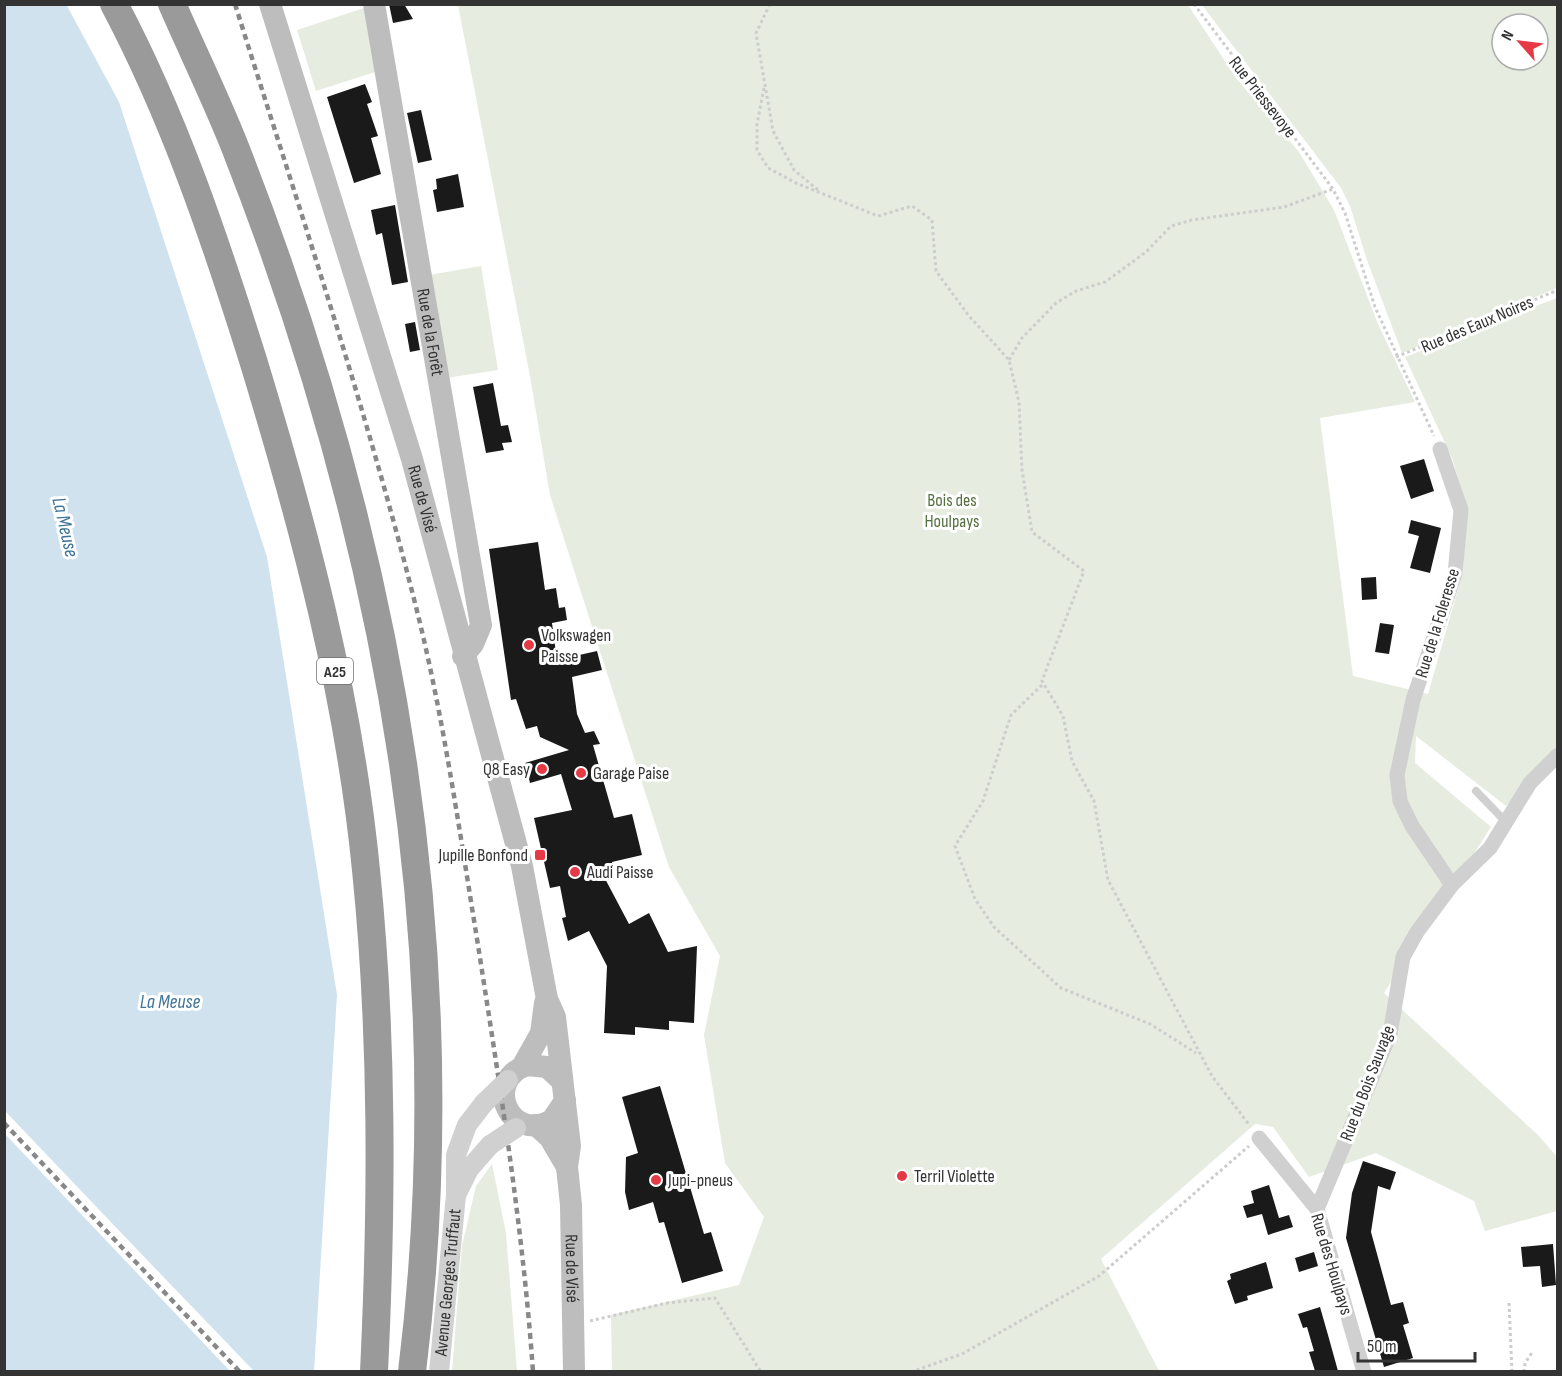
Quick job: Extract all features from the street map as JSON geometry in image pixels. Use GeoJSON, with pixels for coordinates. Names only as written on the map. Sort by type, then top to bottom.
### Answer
{"type":"FeatureCollection","features":[{"type":"Feature","properties":{"kind":"highway","name":"A25"},"geometry":{"type":"LineString","coordinates":[[114,4],[185,161],[232,291],[308,546],[334,663],[366,868],[374,973],[380,1191],[374,1371]]}},
{"type":"Feature","properties":{"kind":"highway"},"geometry":{"type":"LineString","coordinates":[[172,4],[242,166],[280,271],[335,445],[364,550],[404,758],[418,862],[426,978],[429,1075],[428,1185],[412,1371]]}},
{"type":"Feature","properties":{"kind":"main road","name":"Rue de Visé"},"geometry":{"type":"LineString","coordinates":[[270,4],[412,459],[463,656],[485,724],[522,866],[546,999],[555,1017],[570,1146],[567,1167],[571,1205],[574,1371]]}},
{"type":"Feature","properties":{"kind":"main road","name":"Rue de la Forêt"},"geometry":{"type":"LineString","coordinates":[[374,4],[481,625],[473,644],[463,656]]}},
{"type":"Feature","properties":{"kind":"main road","name":"Rue de Visé"},"geometry":{"type":"LineString","coordinates":[[546,999],[541,1034],[515,1073],[504,1097],[509,1112],[523,1124],[550,1138],[567,1167]]}},
{"type":"Feature","properties":{"kind":"main road"},"geometry":{"type":"LineString","coordinates":[[515,1073],[536,1064],[547,1067],[563,1091],[552,1120],[523,1124]]}},
{"type":"Feature","properties":{"kind":"street","name":"Rue de la Foleresse"},"geometry":{"type":"LineString","coordinates":[[1440,449],[1461,510],[1455,574],[1413,700],[1397,774],[1400,801],[1412,826],[1452,885]]}},
{"type":"Feature","properties":{"kind":"street","name":"Rue du Bois Sauvage"},"geometry":{"type":"LineString","coordinates":[[1317,1209],[1390,1034],[1403,957],[1417,932],[1452,885],[1490,848],[1530,783],[1557,755]]}},
{"type":"Feature","properties":{"kind":"street","name":"Avenue Georges Truffaut"},"geometry":{"type":"LineString","coordinates":[[439,1371],[459,1144],[467,1125],[484,1103],[515,1073]]}},
{"type":"Feature","properties":{"kind":"street","name":"Avenue Georges Truffaut"},"geometry":{"type":"LineString","coordinates":[[456,1195],[470,1169],[490,1145],[523,1124]]}},
{"type":"Feature","properties":{"kind":"street","name":"Rue des Houlpays"},"geometry":{"type":"LineString","coordinates":[[1258,1138],[1317,1209],[1364,1371]]}},
{"type":"Feature","properties":{"kind":"lane"},"geometry":{"type":"LineString","coordinates":[[1476,791],[1506,822]]}},
{"type":"Feature","properties":{"kind":"path"},"geometry":{"type":"LineString","coordinates":[[770,4],[756,33],[773,131],[794,170],[821,194]]}},
{"type":"Feature","properties":{"kind":"path","name":"Rue Priessevoye"},"geometry":{"type":"LineString","coordinates":[[1194,4],[1257,90],[1318,166],[1333,189]]}},
{"type":"Feature","properties":{"kind":"path"},"geometry":{"type":"LineString","coordinates":[[764,88],[758,124],[757,150],[768,168],[821,194],[846,201],[878,216],[912,206],[932,220],[936,271],[969,316],[1009,360],[1019,402],[1022,470],[1032,532],[1084,572],[1042,681],[1063,716],[1072,761],[1094,801],[1108,880],[1212,1076],[1258,1138],[1099,1276],[962,1354],[911,1371]]}},
{"type":"Feature","properties":{"kind":"path"},"geometry":{"type":"LineString","coordinates":[[1009,360],[1022,338],[1056,303],[1076,291],[1105,282],[1146,252],[1171,226],[1192,220],[1284,207],[1333,189],[1345,213],[1374,307],[1440,449]]}},
{"type":"Feature","properties":{"kind":"path","name":"Rue des Eaux Noires"},"geometry":{"type":"LineString","coordinates":[[1396,357],[1557,290]]}},
{"type":"Feature","properties":{"kind":"path"},"geometry":{"type":"LineString","coordinates":[[1042,685],[1011,716],[983,801],[955,846],[975,899],[994,927],[1061,988],[1150,1024],[1196,1053]]}},
{"type":"Feature","properties":{"kind":"path"},"geometry":{"type":"LineString","coordinates":[[596,1321],[667,1303],[715,1298],[761,1371]]}},
{"type":"Feature","properties":{"kind":"path"},"geometry":{"type":"LineString","coordinates":[[1509,1303],[1512,1371]]}},
{"type":"Feature","properties":{"kind":"path"},"geometry":{"type":"LineString","coordinates":[[1524,1371],[1525,1363],[1533,1351]]}},
{"type":"Feature","properties":{"kind":"green space","name":"Bois des Houlpays"},"geometry":{"type":"Polygon","coordinates":[[[458,5],[1188,5],[1236,78],[1299,152],[1334,210],[1378,324],[1415,402],[1320,418],[1353,676],[1428,694],[1463,572],[1467,508],[1452,458],[1405,357],[1557,298],[1557,750],[1506,806],[1416,736],[1415,763],[1491,827],[1384,993],[1539,1136],[1557,1157],[1557,1211],[1485,1231],[1474,1201],[1376,1153],[1309,1177],[1273,1127],[1255,1124],[1101,1259],[1159,1371],[612,1371],[611,1315],[739,1285],[764,1217],[725,1163],[704,1035],[720,956],[669,867],[550,495],[530,376],[458,5]]]}},
{"type":"Feature","properties":{"kind":"green space"},"geometry":{"type":"Polygon","coordinates":[[[1202,5],[1557,5],[1557,288],[1402,353],[1367,260],[1350,206],[1341,188],[1202,5]]]}},
{"type":"Feature","properties":{"kind":"green space"},"geometry":{"type":"Polygon","coordinates":[[[364,8],[375,72],[316,91],[297,30],[364,8]]]}},
{"type":"Feature","properties":{"kind":"green space"},"geometry":{"type":"Polygon","coordinates":[[[481,266],[498,370],[446,378],[429,275],[481,266]]]}},
{"type":"Feature","properties":{"kind":"green space"},"geometry":{"type":"Polygon","coordinates":[[[492,1164],[506,1233],[517,1371],[452,1371],[462,1246],[476,1186],[492,1164]]]}},
{"type":"Feature","properties":{"kind":"water","name":"La Meuse"},"geometry":{"type":"Polygon","coordinates":[[[66,4],[119,102],[267,557],[337,995],[314,1371],[5,1372],[4,5],[66,4]]]}},
{"type":"Feature","properties":{"kind":"pier"},"geometry":{"type":"Polygon","coordinates":[[[5,1111],[254,1371],[230,1371],[5,1134],[5,1111]]]}},
{"type":"Feature","properties":{"kind":"building"},"geometry":{"type":"Polygon","coordinates":[[[389,4],[404,4],[413,19],[393,23],[389,4]]]}},
{"type":"Feature","properties":{"kind":"building"},"geometry":{"type":"Polygon","coordinates":[[[365,84],[372,102],[367,104],[378,136],[371,138],[381,174],[354,183],[327,97],[365,84]]]}},
{"type":"Feature","properties":{"kind":"building"},"geometry":{"type":"Polygon","coordinates":[[[421,110],[432,160],[418,163],[407,113],[421,110]]]}},
{"type":"Feature","properties":{"kind":"building"},"geometry":{"type":"Polygon","coordinates":[[[458,174],[464,207],[437,212],[433,190],[437,189],[436,179],[458,174]]]}},
{"type":"Feature","properties":{"kind":"building"},"geometry":{"type":"Polygon","coordinates":[[[395,205],[408,282],[392,285],[382,233],[376,235],[371,210],[395,205]]]}},
{"type":"Feature","properties":{"kind":"building"},"geometry":{"type":"Polygon","coordinates":[[[415,322],[420,350],[410,352],[405,324],[415,322]]]}},
{"type":"Feature","properties":{"kind":"building"},"geometry":{"type":"Polygon","coordinates":[[[493,383],[501,426],[508,425],[512,442],[502,443],[504,450],[486,453],[473,387],[493,383]]]}},
{"type":"Feature","properties":{"kind":"building"},"geometry":{"type":"Polygon","coordinates":[[[1424,459],[1434,491],[1411,499],[1400,466],[1424,459]]]}},
{"type":"Feature","properties":{"kind":"building"},"geometry":{"type":"Polygon","coordinates":[[[1411,520],[1441,528],[1430,573],[1410,568],[1419,536],[1408,533],[1411,520]]]}},
{"type":"Feature","properties":{"kind":"building"},"geometry":{"type":"Polygon","coordinates":[[[538,542],[545,590],[556,588],[559,608],[565,607],[567,620],[552,623],[557,660],[597,651],[602,670],[572,677],[577,714],[585,733],[594,731],[600,744],[593,745],[614,818],[632,814],[642,855],[612,862],[614,870],[602,873],[629,924],[649,913],[668,952],[697,946],[694,1023],[669,1021],[669,1030],[635,1027],[635,1035],[604,1033],[607,966],[589,931],[568,941],[562,918],[566,917],[560,886],[550,888],[534,818],[572,810],[561,774],[530,783],[525,763],[569,750],[540,737],[537,726],[526,729],[516,699],[511,700],[489,549],[538,542]]]}},
{"type":"Feature","properties":{"kind":"building"},"geometry":{"type":"Polygon","coordinates":[[[1376,577],[1377,599],[1362,600],[1361,578],[1376,577]]]}},
{"type":"Feature","properties":{"kind":"building"},"geometry":{"type":"Polygon","coordinates":[[[1380,623],[1394,625],[1389,654],[1375,652],[1380,623]]]}},
{"type":"Feature","properties":{"kind":"building","name":"Jupi-pneus"},"geometry":{"type":"Polygon","coordinates":[[[660,1086],[704,1234],[711,1232],[723,1271],[682,1283],[664,1222],[659,1223],[653,1202],[629,1210],[625,1192],[626,1157],[638,1153],[622,1097],[660,1086]]]}},
{"type":"Feature","properties":{"kind":"building"},"geometry":{"type":"Polygon","coordinates":[[[1363,1161],[1396,1172],[1390,1190],[1378,1186],[1371,1232],[1391,1305],[1403,1302],[1409,1323],[1403,1325],[1413,1358],[1384,1367],[1346,1238],[1352,1193],[1363,1161]]]}},
{"type":"Feature","properties":{"kind":"building"},"geometry":{"type":"Polygon","coordinates":[[[1269,1185],[1279,1218],[1289,1215],[1293,1227],[1268,1235],[1262,1214],[1247,1218],[1243,1206],[1254,1203],[1251,1191],[1269,1185]]]}},
{"type":"Feature","properties":{"kind":"building"},"geometry":{"type":"Polygon","coordinates":[[[1553,1244],[1556,1285],[1542,1287],[1540,1266],[1523,1267],[1521,1247],[1553,1244]]]}},
{"type":"Feature","properties":{"kind":"building"},"geometry":{"type":"Polygon","coordinates":[[[1314,1252],[1318,1266],[1299,1272],[1295,1258],[1314,1252]]]}},
{"type":"Feature","properties":{"kind":"building"},"geometry":{"type":"Polygon","coordinates":[[[1266,1262],[1273,1288],[1247,1296],[1248,1300],[1235,1304],[1227,1281],[1231,1279],[1230,1274],[1266,1262]]]}},
{"type":"Feature","properties":{"kind":"building"},"geometry":{"type":"Polygon","coordinates":[[[1320,1307],[1338,1371],[1315,1371],[1309,1352],[1314,1351],[1307,1327],[1303,1328],[1298,1314],[1320,1307]]]}},
{"type":"Feature","properties":{"kind":"railway"},"geometry":{"type":"LineString","coordinates":[[235,4],[373,449],[414,599],[434,684],[450,771],[502,1105],[517,1211],[533,1372]]}},
{"type":"Feature","properties":{"kind":"railway"},"geometry":{"type":"LineString","coordinates":[[4,1123],[240,1372]]}},
{"type":"Feature","properties":{"kind":"place","name":"Volkswagen Paisse"},"geometry":{"type":"Point","coordinates":[529,645]}},
{"type":"Feature","properties":{"kind":"place","name":"Q8 Easy"},"geometry":{"type":"Point","coordinates":[542,769]}},
{"type":"Feature","properties":{"kind":"place","name":"Garage Paise"},"geometry":{"type":"Point","coordinates":[581,773]}},
{"type":"Feature","properties":{"kind":"place","name":"Jupille Bonfond"},"geometry":{"type":"Point","coordinates":[540,855]}},
{"type":"Feature","properties":{"kind":"place","name":"Audi Paisse"},"geometry":{"type":"Point","coordinates":[575,872]}},
{"type":"Feature","properties":{"kind":"place","name":"Terril Violette"},"geometry":{"type":"Point","coordinates":[902,1176]}},
{"type":"Feature","properties":{"kind":"place","name":"Jupi-pneus"},"geometry":{"type":"Point","coordinates":[656,1180]}}]}
